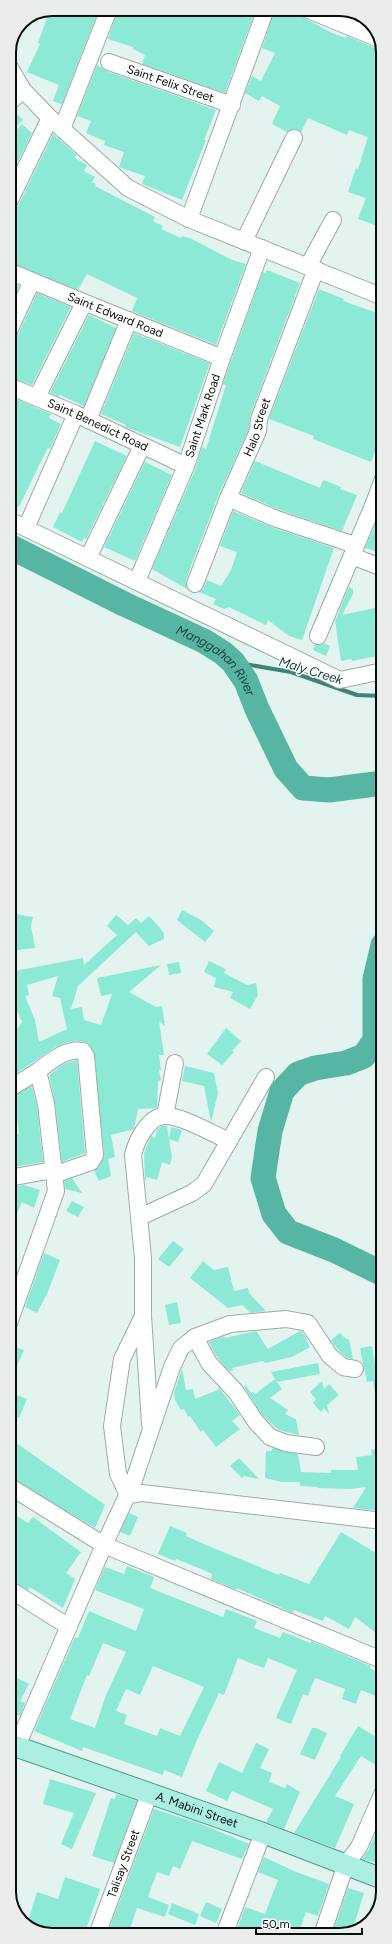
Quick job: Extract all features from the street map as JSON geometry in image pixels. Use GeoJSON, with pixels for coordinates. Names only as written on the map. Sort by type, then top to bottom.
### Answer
{"type":"FeatureCollection","features":[{"type":"Feature","properties":{"kind":"main road","name":"A. Mabini Street"},"geometry":{"type":"LineString","coordinates":[[16,1746],[150,1792],[376,1875]]}},
{"type":"Feature","properties":{"kind":"street"},"geometry":{"type":"LineString","coordinates":[[62,129],[106,16]]}},
{"type":"Feature","properties":{"kind":"street"},"geometry":{"type":"LineString","coordinates":[[189,219],[264,16]]}},
{"type":"Feature","properties":{"kind":"street"},"geometry":{"type":"LineString","coordinates":[[324,16],[372,35]]}},
{"type":"Feature","properties":{"kind":"street","name":"Saint Felix Street"},"geometry":{"type":"LineString","coordinates":[[109,62],[232,105]]}},
{"type":"Feature","properties":{"kind":"street"},"geometry":{"type":"LineString","coordinates":[[16,78],[23,90],[50,118],[128,188],[189,219],[376,294]]}},
{"type":"Feature","properties":{"kind":"street"},"geometry":{"type":"LineString","coordinates":[[16,96],[23,90]]}},
{"type":"Feature","properties":{"kind":"street"},"geometry":{"type":"LineString","coordinates":[[16,188],[50,118]]}},
{"type":"Feature","properties":{"kind":"street"},"geometry":{"type":"LineString","coordinates":[[244,241],[294,138]]}},
{"type":"Feature","properties":{"kind":"street","name":"Halo Street"},"geometry":{"type":"LineString","coordinates":[[195,584],[228,498],[258,431],[259,419],[312,268],[333,220]]}},
{"type":"Feature","properties":{"kind":"street","name":"Saint Mark Road"},"geometry":{"type":"LineString","coordinates":[[137,581],[186,466],[222,358],[262,248]]}},
{"type":"Feature","properties":{"kind":"street","name":"Saint Edward Road"},"geometry":{"type":"LineString","coordinates":[[16,274],[222,358]]}},
{"type":"Feature","properties":{"kind":"street"},"geometry":{"type":"LineString","coordinates":[[16,316],[32,281]]}},
{"type":"Feature","properties":{"kind":"street"},"geometry":{"type":"LineString","coordinates":[[37,397],[84,303]]}},
{"type":"Feature","properties":{"kind":"street"},"geometry":{"type":"LineString","coordinates":[[26,528],[129,320]]}},
{"type":"Feature","properties":{"kind":"street","name":"Saint Benedict Road"},"geometry":{"type":"LineString","coordinates":[[16,389],[82,417],[186,466]]}},
{"type":"Feature","properties":{"kind":"street"},"geometry":{"type":"LineString","coordinates":[[88,558],[142,446]]}},
{"type":"Feature","properties":{"kind":"street"},"geometry":{"type":"LineString","coordinates":[[228,498],[353,551],[376,564]]}},
{"type":"Feature","properties":{"kind":"street"},"geometry":{"type":"LineString","coordinates":[[318,636],[353,551],[376,509]]}},
{"type":"Feature","properties":{"kind":"street"},"geometry":{"type":"LineString","coordinates":[[16,523],[340,680],[376,672]]}},
{"type":"Feature","properties":{"kind":"street"},"geometry":{"type":"LineString","coordinates":[[16,1084],[59,1056],[70,1052],[83,1051],[86,1056],[95,1155],[91,1162],[59,1173],[54,1170],[16,1177]]}},
{"type":"Feature","properties":{"kind":"street"},"geometry":{"type":"LineString","coordinates":[[165,1116],[175,1063]]}},
{"type":"Feature","properties":{"kind":"street"},"geometry":{"type":"LineString","coordinates":[[16,1303],[56,1191],[46,1104],[38,1070]]}},
{"type":"Feature","properties":{"kind":"street"},"geometry":{"type":"LineString","coordinates":[[140,1217],[192,1193],[204,1184],[266,1077]]}},
{"type":"Feature","properties":{"kind":"street"},"geometry":{"type":"LineString","coordinates":[[151,1431],[143,1316],[143,1258],[140,1217],[134,1182],[133,1155],[141,1133],[160,1116],[165,1116],[192,1124],[228,1141]]}},
{"type":"Feature","properties":{"kind":"street"},"geometry":{"type":"LineString","coordinates":[[128,1495],[118,1474],[112,1426],[122,1359],[143,1316]]}},
{"type":"Feature","properties":{"kind":"street"},"geometry":{"type":"LineString","coordinates":[[16,1739],[69,1627],[104,1545],[128,1495],[172,1367],[181,1348],[195,1337],[230,1324],[286,1319],[303,1321],[308,1323],[312,1328],[330,1356],[342,1367],[355,1370]]}},
{"type":"Feature","properties":{"kind":"street"},"geometry":{"type":"LineString","coordinates":[[195,1337],[209,1363],[236,1392],[256,1422],[270,1437],[286,1443],[316,1447]]}},
{"type":"Feature","properties":{"kind":"street"},"geometry":{"type":"LineString","coordinates":[[16,1490],[104,1545],[376,1658]]}},
{"type":"Feature","properties":{"kind":"street"},"geometry":{"type":"LineString","coordinates":[[128,1495],[142,1493],[376,1520]]}},
{"type":"Feature","properties":{"kind":"street"},"geometry":{"type":"LineString","coordinates":[[16,1593],[69,1627]]}},
{"type":"Feature","properties":{"kind":"street","name":"Talisay Street"},"geometry":{"type":"LineString","coordinates":[[100,1928],[150,1792]]}},
{"type":"Feature","properties":{"kind":"street"},"geometry":{"type":"LineString","coordinates":[[324,1928],[346,1864],[359,1847],[376,1808]]}},
{"type":"Feature","properties":{"kind":"street"},"geometry":{"type":"LineString","coordinates":[[227,1928],[263,1833]]}},
{"type":"Feature","properties":{"kind":"building"},"geometry":{"type":"Polygon","coordinates":[[[96,16],[62,104],[53,101],[59,85],[27,72],[40,44],[38,43],[48,17],[96,16]]]}},
{"type":"Feature","properties":{"kind":"building"},"geometry":{"type":"Polygon","coordinates":[[[116,16],[253,16],[225,93],[142,64],[145,55],[133,49],[133,47],[108,39],[116,16]]]}},
{"type":"Feature","properties":{"kind":"building"},"geometry":{"type":"Polygon","coordinates":[[[273,16],[301,16],[332,33],[346,38],[347,36],[376,48],[376,225],[358,219],[366,198],[348,192],[356,168],[358,169],[368,137],[349,130],[347,135],[308,118],[301,132],[294,129],[287,132],[272,124],[280,106],[262,96],[259,101],[245,93],[252,76],[261,81],[275,53],[262,48],[273,16]]]}},
{"type":"Feature","properties":{"kind":"building"},"geometry":{"type":"Polygon","coordinates":[[[97,65],[106,71],[216,110],[204,140],[206,140],[182,200],[142,184],[145,176],[119,167],[124,152],[104,145],[105,141],[86,133],[91,121],[77,116],[97,65]]]}},
{"type":"Feature","properties":{"kind":"building"},"geometry":{"type":"Polygon","coordinates":[[[16,113],[23,120],[16,126],[16,113]]]}},
{"type":"Feature","properties":{"kind":"building"},"geometry":{"type":"Polygon","coordinates":[[[22,124],[32,133],[16,166],[16,130],[22,124]]]}},
{"type":"Feature","properties":{"kind":"building"},"geometry":{"type":"Polygon","coordinates":[[[53,134],[77,155],[75,158],[87,165],[84,171],[95,177],[92,182],[96,184],[95,186],[155,217],[153,221],[163,226],[161,229],[181,238],[182,236],[192,239],[232,260],[246,264],[216,345],[132,311],[137,298],[87,274],[78,290],[16,265],[16,208],[53,134]]]}},
{"type":"Feature","properties":{"kind":"building"},"geometry":{"type":"Polygon","coordinates":[[[267,270],[300,283],[250,416],[249,429],[219,494],[191,566],[186,581],[187,589],[152,569],[195,470],[202,447],[206,449],[226,385],[223,384],[263,272],[265,273],[267,270]]]}},
{"type":"Feature","properties":{"kind":"building"},"geometry":{"type":"Polygon","coordinates":[[[16,284],[19,286],[16,293],[16,284]]]}},
{"type":"Feature","properties":{"kind":"building"},"geometry":{"type":"Polygon","coordinates":[[[319,289],[344,299],[343,301],[376,313],[376,450],[371,462],[313,439],[314,436],[269,419],[319,289]]]}},
{"type":"Feature","properties":{"kind":"building"},"geometry":{"type":"Polygon","coordinates":[[[37,293],[71,307],[32,385],[16,379],[16,337],[37,293]]]}},
{"type":"Feature","properties":{"kind":"building"},"geometry":{"type":"Polygon","coordinates":[[[89,315],[116,328],[84,406],[60,395],[59,397],[50,393],[89,315]]]}},
{"type":"Feature","properties":{"kind":"building"},"geometry":{"type":"Polygon","coordinates":[[[134,333],[210,363],[180,447],[125,427],[126,425],[101,414],[134,333]]]}},
{"type":"Feature","properties":{"kind":"building"},"geometry":{"type":"Polygon","coordinates":[[[16,399],[51,414],[49,418],[61,424],[50,449],[48,448],[42,459],[19,507],[16,506],[16,399]]]}},
{"type":"Feature","properties":{"kind":"building"},"geometry":{"type":"Polygon","coordinates":[[[95,441],[127,456],[86,539],[84,538],[82,542],[53,527],[60,512],[62,513],[95,441]]]}},
{"type":"Feature","properties":{"kind":"building"},"geometry":{"type":"Polygon","coordinates":[[[255,461],[320,488],[323,480],[341,487],[340,489],[357,495],[342,531],[277,509],[241,493],[255,461]]]}},
{"type":"Feature","properties":{"kind":"building"},"geometry":{"type":"Polygon","coordinates":[[[145,462],[172,475],[135,561],[104,547],[145,462]]]}},
{"type":"Feature","properties":{"kind":"building"},"geometry":{"type":"Polygon","coordinates":[[[233,511],[271,527],[334,548],[302,640],[289,636],[268,620],[266,625],[229,607],[224,609],[213,604],[216,599],[199,592],[204,588],[207,580],[221,586],[231,570],[237,552],[220,546],[233,511]]]}},
{"type":"Feature","properties":{"kind":"building"},"geometry":{"type":"Polygon","coordinates":[[[376,523],[376,551],[365,548],[376,523]]]}},
{"type":"Feature","properties":{"kind":"building"},"geometry":{"type":"Polygon","coordinates":[[[349,587],[353,589],[353,594],[342,615],[375,608],[376,656],[352,661],[351,659],[341,661],[335,621],[349,587]]]}},
{"type":"Feature","properties":{"kind":"building"},"geometry":{"type":"Polygon","coordinates":[[[324,643],[330,646],[326,656],[313,650],[315,645],[324,643]]]}},
{"type":"Feature","properties":{"kind":"building"},"geometry":{"type":"Polygon","coordinates":[[[182,910],[201,920],[214,931],[205,942],[177,920],[182,910]]]}},
{"type":"Feature","properties":{"kind":"building"},"geometry":{"type":"Polygon","coordinates":[[[16,914],[33,917],[31,926],[35,948],[16,950],[16,914]]]}},
{"type":"Feature","properties":{"kind":"building"},"geometry":{"type":"Polygon","coordinates":[[[116,915],[128,925],[136,918],[141,923],[149,916],[164,934],[164,939],[149,946],[136,932],[78,986],[71,1009],[82,1007],[84,1020],[101,1025],[112,994],[101,996],[97,978],[161,965],[129,992],[156,1007],[162,1006],[165,1026],[159,1021],[164,1055],[159,1055],[161,1080],[158,1081],[157,1108],[138,1109],[134,1129],[111,1135],[115,1157],[108,1159],[111,1176],[99,1181],[94,1171],[99,1167],[104,1154],[94,1051],[88,1043],[77,1041],[68,1042],[54,1048],[16,1073],[16,1031],[22,1022],[16,1008],[16,971],[83,958],[84,965],[117,935],[107,926],[116,915]],[[58,976],[27,985],[29,995],[25,996],[35,1020],[39,1042],[67,1029],[60,998],[52,996],[58,976]]]}},
{"type":"Feature","properties":{"kind":"building"},"geometry":{"type":"Polygon","coordinates":[[[209,961],[226,969],[224,973],[247,985],[256,983],[258,995],[250,1009],[230,998],[233,992],[214,987],[216,978],[204,972],[209,961]]]}},
{"type":"Feature","properties":{"kind":"building"},"geometry":{"type":"Polygon","coordinates":[[[179,962],[181,973],[169,975],[167,964],[179,962]]]}},
{"type":"Feature","properties":{"kind":"building"},"geometry":{"type":"Polygon","coordinates":[[[226,1028],[241,1041],[232,1051],[234,1052],[222,1065],[207,1054],[226,1028]]]}},
{"type":"Feature","properties":{"kind":"building"},"geometry":{"type":"Polygon","coordinates":[[[77,1060],[85,1153],[62,1162],[55,1103],[49,1075],[64,1064],[77,1060]]]}},
{"type":"Feature","properties":{"kind":"building"},"geometry":{"type":"Polygon","coordinates":[[[185,1066],[214,1073],[218,1093],[211,1122],[204,1086],[182,1081],[185,1066]]]}},
{"type":"Feature","properties":{"kind":"building"},"geometry":{"type":"Polygon","coordinates":[[[32,1086],[37,1106],[43,1162],[16,1167],[16,1134],[19,1134],[16,1094],[32,1086]]]}},
{"type":"Feature","properties":{"kind":"building"},"geometry":{"type":"Polygon","coordinates":[[[162,1126],[167,1126],[172,1157],[170,1165],[162,1162],[157,1180],[147,1177],[145,1181],[144,1153],[151,1136],[155,1138],[157,1130],[162,1126]]]}},
{"type":"Feature","properties":{"kind":"building"},"geometry":{"type":"Polygon","coordinates":[[[171,1127],[182,1130],[178,1142],[169,1139],[171,1127]]]}},
{"type":"Feature","properties":{"kind":"building"},"geometry":{"type":"Polygon","coordinates":[[[72,1178],[82,1193],[65,1189],[64,1181],[72,1178]]]}},
{"type":"Feature","properties":{"kind":"building"},"geometry":{"type":"Polygon","coordinates":[[[24,1185],[40,1190],[34,1208],[22,1202],[16,1216],[16,1186],[24,1185]]]}},
{"type":"Feature","properties":{"kind":"building"},"geometry":{"type":"Polygon","coordinates":[[[72,1201],[84,1207],[78,1217],[66,1211],[72,1201]]]}},
{"type":"Feature","properties":{"kind":"building"},"geometry":{"type":"Polygon","coordinates":[[[173,1241],[184,1249],[169,1267],[158,1259],[173,1241]]]}},
{"type":"Feature","properties":{"kind":"building"},"geometry":{"type":"Polygon","coordinates":[[[44,1253],[60,1260],[47,1294],[37,1313],[25,1307],[44,1253]]]}},
{"type":"Feature","properties":{"kind":"building"},"geometry":{"type":"Polygon","coordinates":[[[203,1261],[214,1270],[228,1267],[234,1291],[248,1288],[249,1293],[266,1311],[250,1313],[243,1305],[228,1308],[190,1278],[203,1261]]]}},
{"type":"Feature","properties":{"kind":"building"},"geometry":{"type":"Polygon","coordinates":[[[177,1302],[181,1323],[169,1325],[165,1305],[177,1302]]]}},
{"type":"Feature","properties":{"kind":"building"},"geometry":{"type":"Polygon","coordinates":[[[256,1331],[268,1349],[300,1331],[303,1333],[310,1347],[292,1357],[265,1363],[263,1361],[232,1368],[234,1370],[229,1371],[217,1357],[209,1342],[224,1336],[225,1338],[256,1331]]]}},
{"type":"Feature","properties":{"kind":"building"},"geometry":{"type":"Polygon","coordinates":[[[340,1333],[346,1339],[349,1339],[353,1359],[347,1358],[340,1352],[331,1340],[340,1333]]]}},
{"type":"Feature","properties":{"kind":"building"},"geometry":{"type":"Polygon","coordinates":[[[372,1346],[376,1365],[376,1398],[373,1381],[367,1382],[360,1348],[372,1346]]]}},
{"type":"Feature","properties":{"kind":"building"},"geometry":{"type":"Polygon","coordinates":[[[16,1347],[24,1350],[16,1368],[16,1347]]]}},
{"type":"Feature","properties":{"kind":"building"},"geometry":{"type":"Polygon","coordinates":[[[318,1363],[320,1374],[277,1382],[282,1389],[270,1398],[288,1410],[285,1414],[296,1419],[299,1435],[279,1430],[263,1416],[244,1387],[246,1386],[251,1393],[253,1392],[255,1394],[275,1379],[271,1372],[318,1363]]]}},
{"type":"Feature","properties":{"kind":"building"},"geometry":{"type":"Polygon","coordinates":[[[182,1369],[186,1390],[193,1389],[195,1399],[218,1390],[219,1388],[240,1415],[232,1421],[240,1429],[216,1447],[203,1430],[201,1432],[190,1416],[188,1417],[184,1409],[181,1410],[175,1400],[174,1392],[182,1369]]]}},
{"type":"Feature","properties":{"kind":"building"},"geometry":{"type":"Polygon","coordinates":[[[322,1381],[324,1389],[329,1384],[339,1395],[327,1405],[329,1414],[324,1408],[321,1412],[313,1403],[316,1399],[310,1392],[322,1381]]]}},
{"type":"Feature","properties":{"kind":"building"},"geometry":{"type":"Polygon","coordinates":[[[16,1395],[27,1399],[19,1418],[16,1417],[16,1395]]]}},
{"type":"Feature","properties":{"kind":"building"},"geometry":{"type":"Polygon","coordinates":[[[16,1443],[105,1505],[95,1528],[16,1481],[16,1443]]]}},
{"type":"Feature","properties":{"kind":"building"},"geometry":{"type":"Polygon","coordinates":[[[273,1448],[298,1454],[301,1472],[331,1473],[331,1470],[358,1470],[356,1457],[372,1455],[371,1450],[376,1449],[376,1510],[353,1508],[366,1487],[350,1489],[318,1488],[300,1486],[300,1482],[282,1482],[265,1478],[266,1451],[271,1451],[273,1448]]]}},
{"type":"Feature","properties":{"kind":"building"},"geometry":{"type":"Polygon","coordinates":[[[239,1458],[259,1479],[244,1476],[242,1478],[230,1466],[239,1458]]]}},
{"type":"Feature","properties":{"kind":"building"},"geometry":{"type":"Polygon","coordinates":[[[129,1513],[138,1517],[130,1536],[120,1532],[129,1513]]]}},
{"type":"Feature","properties":{"kind":"building"},"geometry":{"type":"Polygon","coordinates":[[[16,1515],[28,1523],[33,1517],[81,1552],[66,1573],[75,1579],[63,1608],[30,1587],[28,1590],[16,1584],[16,1515]]]}},
{"type":"Feature","properties":{"kind":"building"},"geometry":{"type":"Polygon","coordinates":[[[170,1526],[187,1533],[186,1536],[206,1545],[279,1575],[280,1573],[309,1584],[341,1532],[376,1553],[376,1633],[355,1617],[349,1629],[325,1616],[323,1621],[294,1610],[293,1613],[237,1588],[236,1590],[211,1579],[212,1574],[201,1569],[176,1559],[175,1561],[158,1554],[170,1526]]]}},
{"type":"Feature","properties":{"kind":"building"},"geometry":{"type":"Polygon","coordinates":[[[127,1566],[154,1577],[150,1588],[223,1617],[226,1609],[257,1621],[254,1628],[280,1638],[283,1632],[310,1643],[311,1641],[371,1666],[369,1668],[376,1671],[376,1696],[361,1690],[356,1704],[342,1699],[345,1689],[315,1678],[308,1696],[303,1694],[291,1724],[276,1718],[297,1670],[268,1658],[264,1668],[238,1658],[224,1695],[219,1693],[196,1742],[182,1777],[164,1770],[163,1775],[83,1747],[82,1751],[34,1731],[75,1637],[78,1638],[89,1611],[136,1631],[144,1609],[95,1590],[105,1567],[124,1574],[127,1566]],[[103,1643],[89,1676],[87,1675],[70,1719],[95,1728],[106,1695],[126,1652],[103,1643]],[[153,1666],[140,1695],[126,1689],[116,1711],[127,1715],[124,1724],[157,1736],[160,1728],[180,1736],[204,1687],[153,1666]]]}},
{"type":"Feature","properties":{"kind":"building"},"geometry":{"type":"Polygon","coordinates":[[[17,1678],[29,1684],[20,1701],[25,1703],[20,1716],[16,1714],[17,1678]]]}},
{"type":"Feature","properties":{"kind":"building"},"geometry":{"type":"Polygon","coordinates":[[[358,1726],[376,1737],[376,1765],[361,1756],[335,1796],[354,1804],[335,1848],[294,1833],[341,1757],[340,1756],[358,1726]]]}},
{"type":"Feature","properties":{"kind":"building"},"geometry":{"type":"Polygon","coordinates":[[[312,1728],[316,1728],[327,1733],[315,1760],[300,1754],[312,1728]]]}},
{"type":"Feature","properties":{"kind":"building"},"geometry":{"type":"Polygon","coordinates":[[[256,1743],[269,1749],[260,1768],[272,1773],[269,1782],[285,1788],[287,1784],[300,1792],[284,1829],[266,1822],[273,1809],[232,1791],[227,1801],[206,1791],[219,1762],[242,1773],[256,1743]]]}},
{"type":"Feature","properties":{"kind":"building"},"geometry":{"type":"Polygon","coordinates":[[[50,1779],[96,1793],[72,1849],[61,1844],[74,1813],[43,1804],[50,1779]]]}},
{"type":"Feature","properties":{"kind":"building"},"geometry":{"type":"Polygon","coordinates":[[[116,1794],[137,1801],[114,1863],[92,1856],[111,1798],[115,1799],[116,1794]]]}},
{"type":"Feature","properties":{"kind":"building"},"geometry":{"type":"Polygon","coordinates":[[[154,1809],[201,1824],[249,1844],[242,1859],[192,1841],[180,1869],[173,1866],[169,1876],[157,1872],[148,1897],[169,1905],[165,1917],[137,1908],[130,1928],[110,1928],[154,1809]]]}},
{"type":"Feature","properties":{"kind":"building"},"geometry":{"type":"Polygon","coordinates":[[[376,1833],[376,1862],[362,1859],[368,1851],[376,1833]]]}},
{"type":"Feature","properties":{"kind":"building"},"geometry":{"type":"Polygon","coordinates":[[[264,1857],[294,1871],[329,1884],[318,1916],[306,1912],[300,1928],[238,1928],[245,1907],[265,1914],[278,1880],[258,1872],[264,1857]]]}},
{"type":"Feature","properties":{"kind":"building"},"geometry":{"type":"Polygon","coordinates":[[[65,1877],[100,1889],[86,1928],[50,1928],[43,1927],[30,1921],[31,1918],[29,1918],[37,1892],[58,1899],[65,1877]]]}},
{"type":"Feature","properties":{"kind":"building"},"geometry":{"type":"Polygon","coordinates":[[[348,1888],[364,1893],[354,1925],[345,1928],[334,1928],[348,1888]]]}},
{"type":"Feature","properties":{"kind":"building"},"geometry":{"type":"Polygon","coordinates":[[[206,1902],[222,1909],[216,1923],[200,1916],[206,1902]]]}},
{"type":"Feature","properties":{"kind":"building"},"geometry":{"type":"Polygon","coordinates":[[[172,1903],[199,1914],[195,1925],[168,1914],[172,1903]]]}},
{"type":"Feature","properties":{"kind":"waterway","name":"Manggahan River"},"geometry":{"type":"LineString","coordinates":[[16,550],[124,604],[204,641],[223,653],[233,662],[246,681],[257,709],[286,769],[303,788],[329,790],[376,784]]}},
{"type":"Feature","properties":{"kind":"waterway","name":"Maly Creek"},"geometry":{"type":"LineString","coordinates":[[233,662],[291,672],[357,695],[376,696]]}},
{"type":"Feature","properties":{"kind":"waterway","name":"Manggahan River"},"geometry":{"type":"LineString","coordinates":[[376,975],[375,1040],[364,1056],[346,1063],[315,1068],[298,1074],[282,1091],[270,1131],[263,1178],[274,1214],[288,1232],[334,1250],[376,1271]]}}]}
